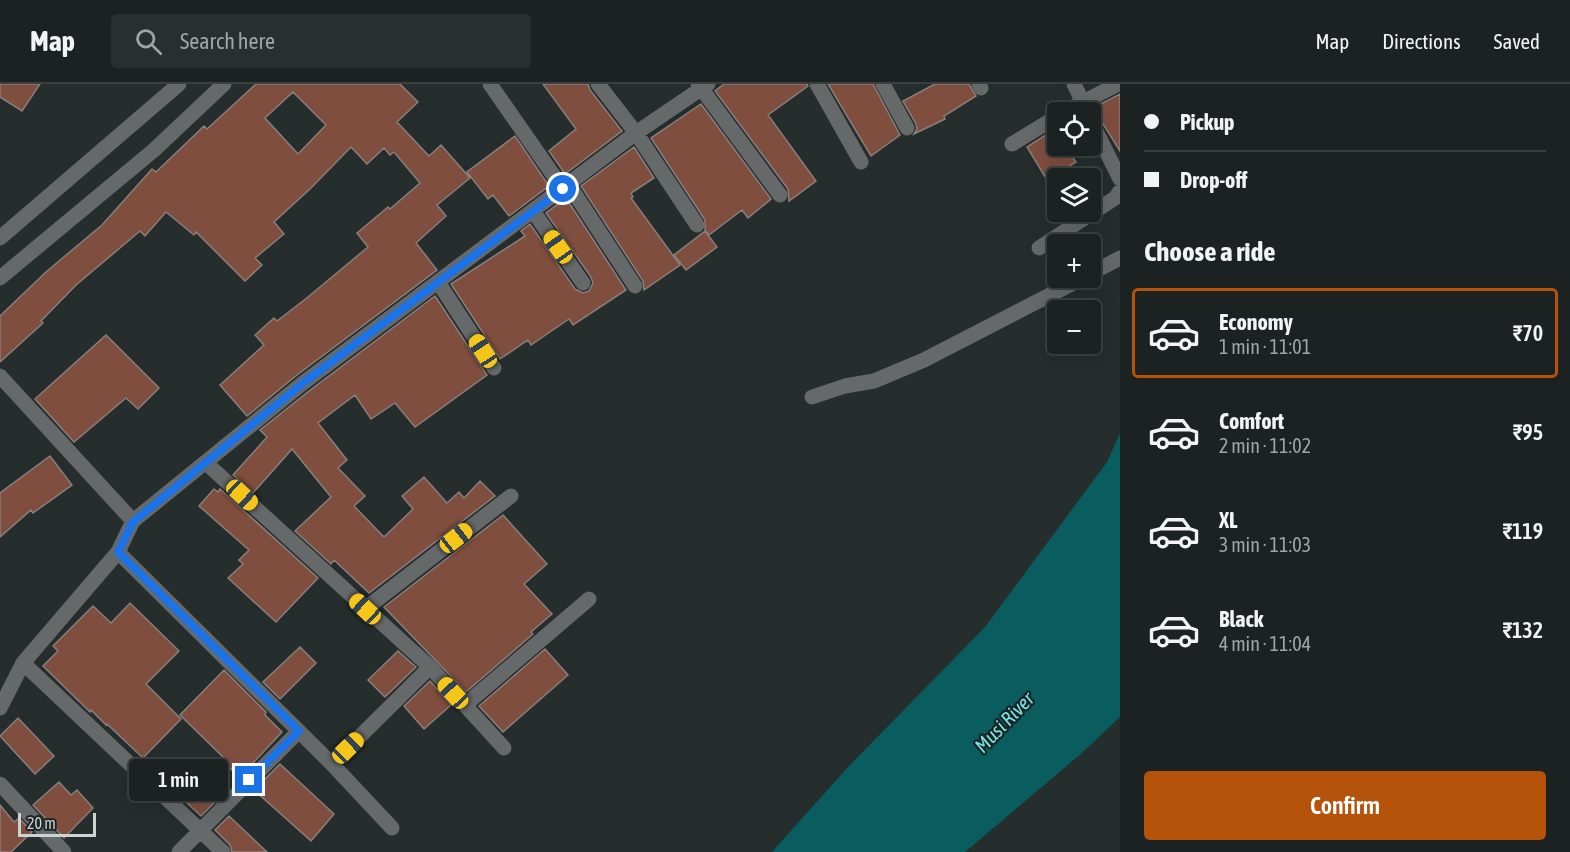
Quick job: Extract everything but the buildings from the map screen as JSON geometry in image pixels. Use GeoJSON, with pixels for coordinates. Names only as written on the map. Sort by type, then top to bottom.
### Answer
{"type":"FeatureCollection","features":[{"type":"Feature","properties":{"kind":"street"},"geometry":{"type":"LineString","coordinates":[[0,238],[179,84]]}},
{"type":"Feature","properties":{"kind":"street"},"geometry":{"type":"LineString","coordinates":[[0,278],[154,150],[224,84]]}},
{"type":"Feature","properties":{"kind":"street"},"geometry":{"type":"LineString","coordinates":[[490,84],[636,286]]}},
{"type":"Feature","properties":{"kind":"street"},"geometry":{"type":"LineString","coordinates":[[598,84],[636,133],[697,225]]}},
{"type":"Feature","properties":{"kind":"street"},"geometry":{"type":"LineString","coordinates":[[818,84],[861,162]]}},
{"type":"Feature","properties":{"kind":"street"},"geometry":{"type":"LineString","coordinates":[[883,84],[907,128]]}},
{"type":"Feature","properties":{"kind":"street"},"geometry":{"type":"LineString","coordinates":[[1074,84],[1083,102]]}},
{"type":"Feature","properties":{"kind":"street"},"geometry":{"type":"LineString","coordinates":[[1092,102],[1118,84]]}},
{"type":"Feature","properties":{"kind":"street"},"geometry":{"type":"LineString","coordinates":[[0,708],[23,663],[118,552],[133,522],[303,383],[636,133],[703,86],[780,195]]}},
{"type":"Feature","properties":{"kind":"street"},"geometry":{"type":"LineString","coordinates":[[1012,144],[1047,123]]}},
{"type":"Feature","properties":{"kind":"street"},"geometry":{"type":"LineString","coordinates":[[1101,141],[1120,179]]}},
{"type":"Feature","properties":{"kind":"street"},"geometry":{"type":"LineString","coordinates":[[1039,248],[1115,198],[1120,191]]}},
{"type":"Feature","properties":{"kind":"street"},"geometry":{"type":"LineString","coordinates":[[533,211],[584,283]]}},
{"type":"Feature","properties":{"kind":"street"},"geometry":{"type":"LineString","coordinates":[[1101,268],[1120,258]]}},
{"type":"Feature","properties":{"kind":"street"},"geometry":{"type":"LineString","coordinates":[[438,282],[494,368]]}},
{"type":"Feature","properties":{"kind":"street"},"geometry":{"type":"LineString","coordinates":[[812,397],[845,386],[874,381],[924,360],[1064,288]]}},
{"type":"Feature","properties":{"kind":"street"},"geometry":{"type":"LineString","coordinates":[[0,376],[133,522]]}},
{"type":"Feature","properties":{"kind":"street"},"geometry":{"type":"LineString","coordinates":[[206,463],[430,668],[504,748]]}},
{"type":"Feature","properties":{"kind":"street"},"geometry":{"type":"LineString","coordinates":[[365,609],[511,496]]}},
{"type":"Feature","properties":{"kind":"street"},"geometry":{"type":"LineString","coordinates":[[118,552],[332,764],[392,828]]}},
{"type":"Feature","properties":{"kind":"street"},"geometry":{"type":"LineString","coordinates":[[465,705],[589,599]]}},
{"type":"Feature","properties":{"kind":"street"},"geometry":{"type":"LineString","coordinates":[[23,663],[223,852]]}},
{"type":"Feature","properties":{"kind":"street"},"geometry":{"type":"LineString","coordinates":[[332,764],[430,668]]}},
{"type":"Feature","properties":{"kind":"street"},"geometry":{"type":"LineString","coordinates":[[179,852],[299,731]]}},
{"type":"Feature","properties":{"kind":"street"},"geometry":{"type":"LineString","coordinates":[[0,784],[64,852]]}},
{"type":"Feature","properties":{"kind":"water","name":"Musi River"},"geometry":{"type":"Polygon","coordinates":[[[1120,433],[1120,717],[1082,753],[965,852],[772,852],[848,767],[985,627],[1107,462],[1120,433]]]}},
{"type":"Feature","properties":{"kind":"route"},"geometry":{"type":"LineString","coordinates":[[249,780],[299,731],[118,552],[133,522],[303,383],[563,189]]}}]}
